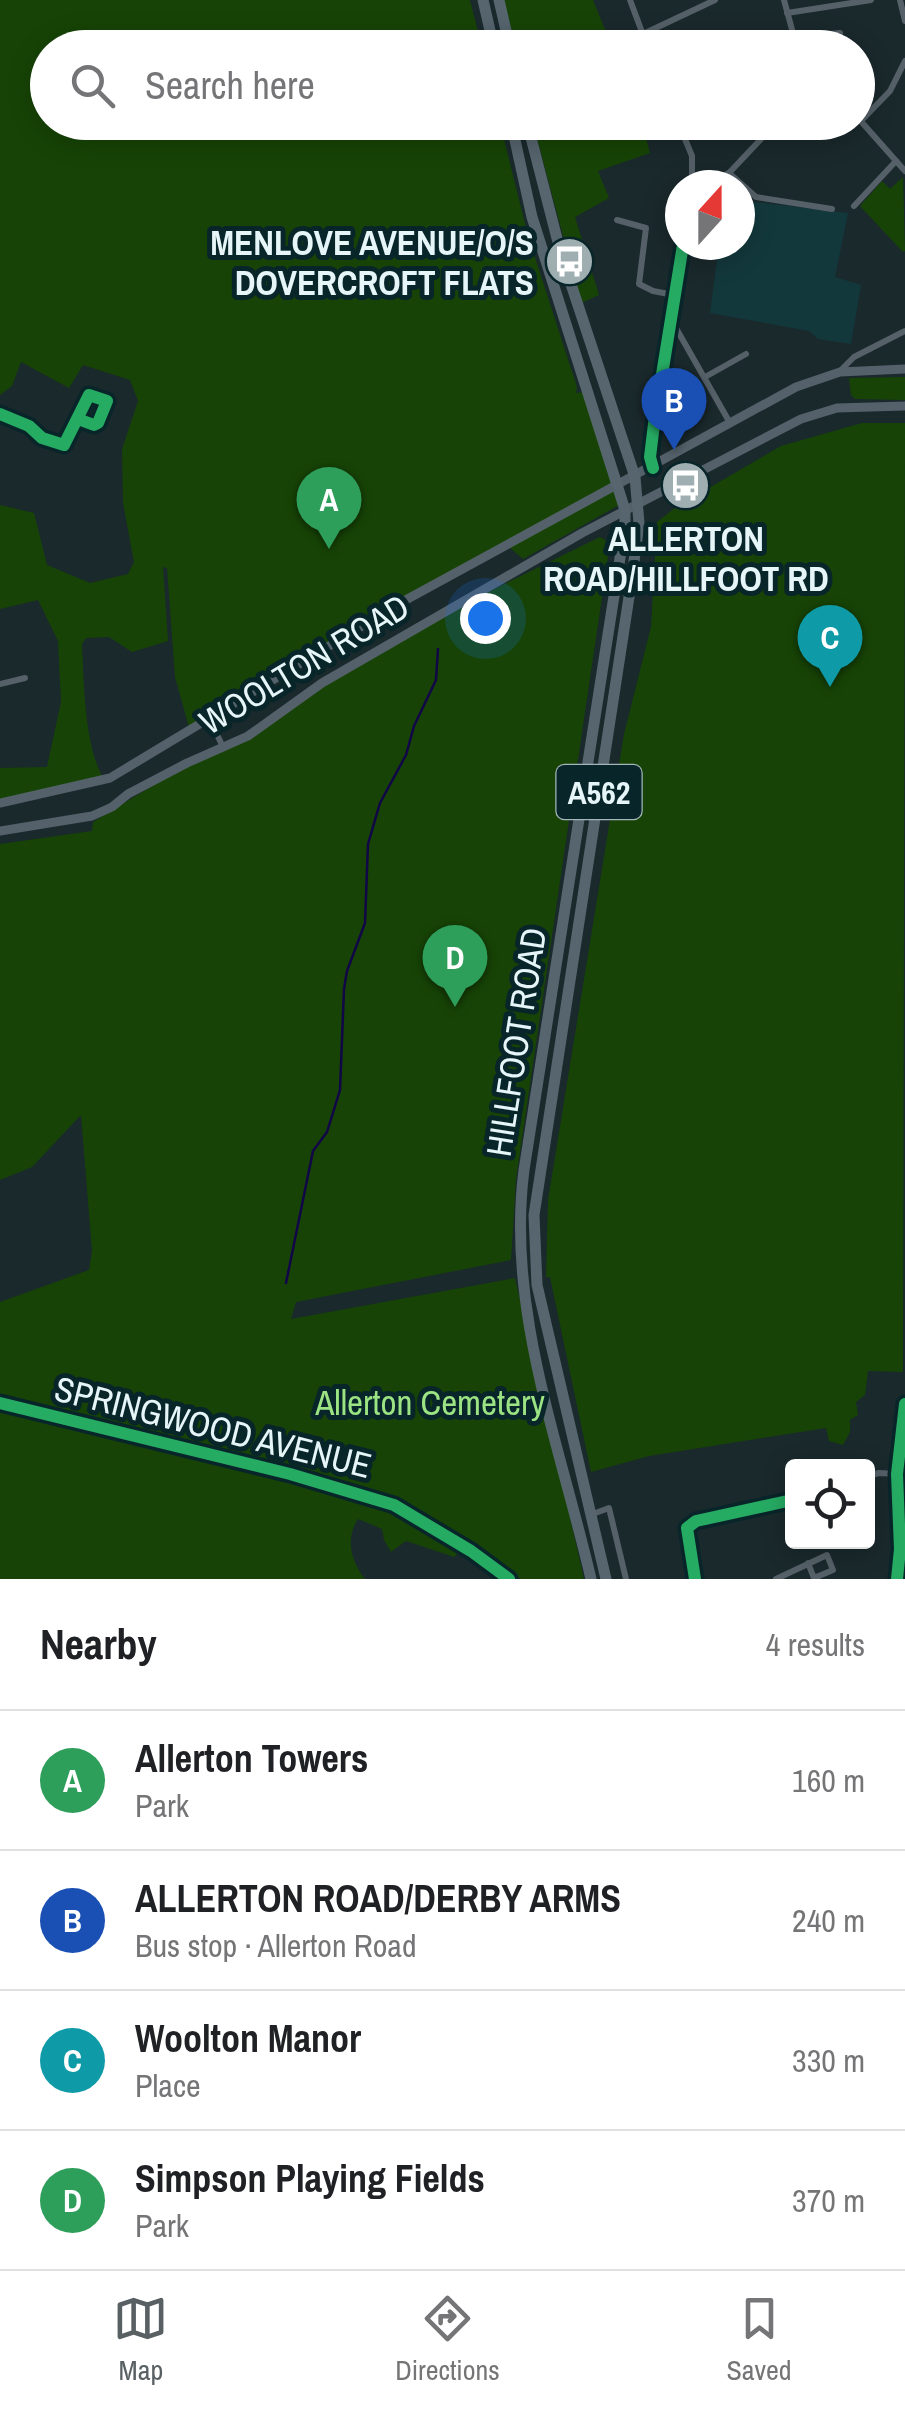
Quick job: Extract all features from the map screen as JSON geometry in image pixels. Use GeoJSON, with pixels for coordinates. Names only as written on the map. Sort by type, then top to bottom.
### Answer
{"type":"FeatureCollection","features":[{"type":"Feature","properties":{"kind":"highway"},"geometry":{"type":"LineString","coordinates":[[483,0],[490,30]]}},
{"type":"Feature","properties":{"kind":"highway"},"geometry":{"type":"LineString","coordinates":[[500,0],[506,30]]}},
{"type":"Feature","properties":{"kind":"highway","name":"A562"},"geometry":{"type":"LineString","coordinates":[[515,140],[532,216],[625,510]]}},
{"type":"Feature","properties":{"kind":"highway","name":"A562"},"geometry":{"type":"LineString","coordinates":[[532,140],[560,254],[635,477]]}},
{"type":"Feature","properties":{"kind":"highway","name":"HILLFOOT ROAD"},"geometry":{"type":"LineString","coordinates":[[606,1579],[536,1274],[536,1201],[630,584],[638,502],[635,477]]}},
{"type":"Feature","properties":{"kind":"highway","name":"HILLFOOT ROAD"},"geometry":{"type":"LineString","coordinates":[[591,1579],[521,1276],[518,1226],[625,510]]}},
{"type":"Feature","properties":{"kind":"main road","name":"WOOLTON ROAD"},"geometry":{"type":"LineString","coordinates":[[0,802],[110,778],[402,602],[796,387],[840,372],[905,369]]}},
{"type":"Feature","properties":{"kind":"main road","name":"WOOLTON ROAD"},"geometry":{"type":"LineString","coordinates":[[0,831],[92,816],[187,763],[248,736],[322,682],[638,502],[801,419],[837,408],[905,406]]}},
{"type":"Feature","properties":{"kind":"main road"},"geometry":{"type":"LineString","coordinates":[[628,455],[652,468]]}},
{"type":"Feature","properties":{"kind":"main road"},"geometry":{"type":"LineString","coordinates":[[599,524],[615,529],[622,542]]}},
{"type":"Feature","properties":{"kind":"main road","name":"SPRINGWOOD AVENUE"},"geometry":{"type":"LineString","coordinates":[[0,1403],[290,1474],[394,1504],[509,1579]]}},
{"type":"Feature","properties":{"kind":"street"},"geometry":{"type":"LineString","coordinates":[[630,0],[641,30]]}},
{"type":"Feature","properties":{"kind":"street"},"geometry":{"type":"LineString","coordinates":[[651,30],[715,0]]}},
{"type":"Feature","properties":{"kind":"street"},"geometry":{"type":"LineString","coordinates":[[784,0],[790,30]]}},
{"type":"Feature","properties":{"kind":"street"},"geometry":{"type":"LineString","coordinates":[[787,12],[870,0]]}},
{"type":"Feature","properties":{"kind":"street"},"geometry":{"type":"LineString","coordinates":[[898,0],[905,22]]}},
{"type":"Feature","properties":{"kind":"street"},"geometry":{"type":"LineString","coordinates":[[875,105],[890,91],[905,61]]}},
{"type":"Feature","properties":{"kind":"street"},"geometry":{"type":"LineString","coordinates":[[875,137],[905,171]]}},
{"type":"Feature","properties":{"kind":"street"},"geometry":{"type":"LineString","coordinates":[[685,140],[692,156],[692,170]]}},
{"type":"Feature","properties":{"kind":"street"},"geometry":{"type":"LineString","coordinates":[[732,170],[761,140]]}},
{"type":"Feature","properties":{"kind":"street"},"geometry":{"type":"LineString","coordinates":[[854,206],[896,161]]}},
{"type":"Feature","properties":{"kind":"street"},"geometry":{"type":"LineString","coordinates":[[755,197],[832,209]]}},
{"type":"Feature","properties":{"kind":"street"},"geometry":{"type":"LineString","coordinates":[[617,220],[646,228],[639,284],[674,295]]}},
{"type":"Feature","properties":{"kind":"street"},"geometry":{"type":"LineString","coordinates":[[652,468],[650,457],[680,260]]}},
{"type":"Feature","properties":{"kind":"street"},"geometry":{"type":"LineString","coordinates":[[671,320],[731,424]]}},
{"type":"Feature","properties":{"kind":"street"},"geometry":{"type":"LineString","coordinates":[[840,372],[854,357],[905,331]]}},
{"type":"Feature","properties":{"kind":"street"},"geometry":{"type":"LineString","coordinates":[[704,377],[746,354]]}},
{"type":"Feature","properties":{"kind":"street"},"geometry":{"type":"LineString","coordinates":[[0,414],[29,426],[42,438],[64,445],[89,394],[107,401],[98,423],[78,419]]}},
{"type":"Feature","properties":{"kind":"street"},"geometry":{"type":"LineString","coordinates":[[0,684],[25,678]]}},
{"type":"Feature","properties":{"kind":"street"},"geometry":{"type":"LineString","coordinates":[[210,720],[223,747]]}},
{"type":"Feature","properties":{"kind":"street"},"geometry":{"type":"LineString","coordinates":[[521,1276],[536,1274]]}},
{"type":"Feature","properties":{"kind":"street"},"geometry":{"type":"LineString","coordinates":[[898,1579],[898,1474],[905,1404]]}},
{"type":"Feature","properties":{"kind":"street"},"geometry":{"type":"LineString","coordinates":[[875,1474],[898,1474]]}},
{"type":"Feature","properties":{"kind":"street"},"geometry":{"type":"LineString","coordinates":[[695,1579],[687,1528],[696,1521],[785,1502]]}},
{"type":"Feature","properties":{"kind":"street"},"geometry":{"type":"LineString","coordinates":[[589,1515],[609,1508],[626,1579]]}},
{"type":"Feature","properties":{"kind":"street"},"geometry":{"type":"LineString","coordinates":[[776,1579],[808,1563]]}},
{"type":"Feature","properties":{"kind":"shaded area"},"geometry":{"type":"Polygon","coordinates":[[[755,202],[848,213],[835,277],[861,285],[851,344],[818,339],[809,331],[710,313],[717,260],[755,260],[755,202]]]}},
{"type":"Feature","properties":{"kind":"green space"},"geometry":{"type":"Polygon","coordinates":[[[0,0],[470,0],[478,30],[30,30],[30,140],[504,140],[528,236],[576,393],[583,392],[619,505],[523,559],[504,543],[190,731],[175,677],[167,568],[163,567],[168,641],[132,652],[109,637],[86,638],[82,644],[89,731],[103,778],[0,799],[0,768],[47,767],[61,702],[58,641],[38,600],[0,609],[0,505],[34,513],[47,565],[90,583],[128,574],[134,562],[123,503],[122,449],[138,401],[130,380],[83,365],[69,388],[21,362],[12,386],[0,395],[0,0]]]}},
{"type":"Feature","properties":{"kind":"green space"},"geometry":{"type":"Polygon","coordinates":[[[504,0],[593,0],[605,30],[512,30],[504,0]]]}},
{"type":"Feature","properties":{"kind":"green space"},"geometry":{"type":"Polygon","coordinates":[[[538,140],[647,140],[650,153],[598,171],[609,198],[575,217],[599,295],[581,303],[538,140]]]}},
{"type":"Feature","properties":{"kind":"green space"},"geometry":{"type":"Polygon","coordinates":[[[903,177],[903,252],[860,206],[882,181],[890,189],[903,177]]]}},
{"type":"Feature","properties":{"kind":"green space"},"geometry":{"type":"Polygon","coordinates":[[[905,377],[905,400],[855,399],[851,395],[849,378],[905,377]]]}},
{"type":"Feature","properties":{"kind":"green space"},"geometry":{"type":"Polygon","coordinates":[[[862,423],[905,423],[903,1372],[868,1371],[865,1395],[856,1402],[858,1415],[850,1420],[850,1432],[843,1445],[829,1441],[826,1428],[649,1456],[591,1472],[550,1277],[546,1277],[548,1200],[624,734],[651,627],[657,522],[781,446],[862,423]]]}},
{"type":"Feature","properties":{"kind":"green space","name":"Allerton Cemetery"},"geometry":{"type":"Polygon","coordinates":[[[600,537],[610,543],[516,1179],[511,1260],[296,1302],[291,1319],[515,1278],[584,1579],[521,1579],[436,1522],[404,1506],[383,1506],[467,1544],[454,1557],[406,1541],[391,1552],[382,1529],[358,1519],[351,1550],[365,1579],[0,1579],[0,1302],[89,1270],[92,1251],[81,1115],[32,1167],[0,1180],[0,844],[92,831],[93,822],[187,765],[248,739],[321,686],[470,601],[600,537]]]}},
{"type":"Feature","properties":{"kind":"waterway"},"geometry":{"type":"LineString","coordinates":[[286,1283],[313,1151],[327,1132],[340,1090],[344,989],[365,923],[368,844],[380,803],[406,755],[414,726],[436,680],[438,649]]}},
{"type":"Feature","properties":{"kind":"cycle path"},"geometry":{"type":"LineString","coordinates":[[653,468],[650,457],[654,424],[681,260]]}},
{"type":"Feature","properties":{"kind":"cycle path"},"geometry":{"type":"LineString","coordinates":[[0,414],[29,426],[42,438],[64,445],[89,395],[107,401],[98,423],[78,419]]}},
{"type":"Feature","properties":{"kind":"cycle path"},"geometry":{"type":"LineString","coordinates":[[0,1403],[290,1474],[394,1505],[509,1579]]}},
{"type":"Feature","properties":{"kind":"cycle path"},"geometry":{"type":"LineString","coordinates":[[897,1579],[897,1474],[905,1404]]}},
{"type":"Feature","properties":{"kind":"cycle path"},"geometry":{"type":"LineString","coordinates":[[695,1579],[687,1528],[696,1521],[785,1502]]}},
{"type":"Feature","properties":{"kind":"place","name":"MENLOVE AVENUE/O/S DOVERCROFT FLATS"},"geometry":{"type":"Point","coordinates":[569,262]}},
{"type":"Feature","properties":{"kind":"place","name":"ALLERTON ROAD/DERBY ARMS"},"geometry":{"type":"Point","coordinates":[674,450]}},
{"type":"Feature","properties":{"kind":"place","name":"ALLERTON ROAD/HILLFOOT RD"},"geometry":{"type":"Point","coordinates":[686,486]}},
{"type":"Feature","properties":{"kind":"place","name":"Allerton Towers"},"geometry":{"type":"Point","coordinates":[329,549]}},
{"type":"Feature","properties":{"kind":"place","name":"Woolton Manor"},"geometry":{"type":"Point","coordinates":[830,687]}},
{"type":"Feature","properties":{"kind":"place","name":"Simpson Playing Fields"},"geometry":{"type":"Point","coordinates":[455,1007]}}]}
